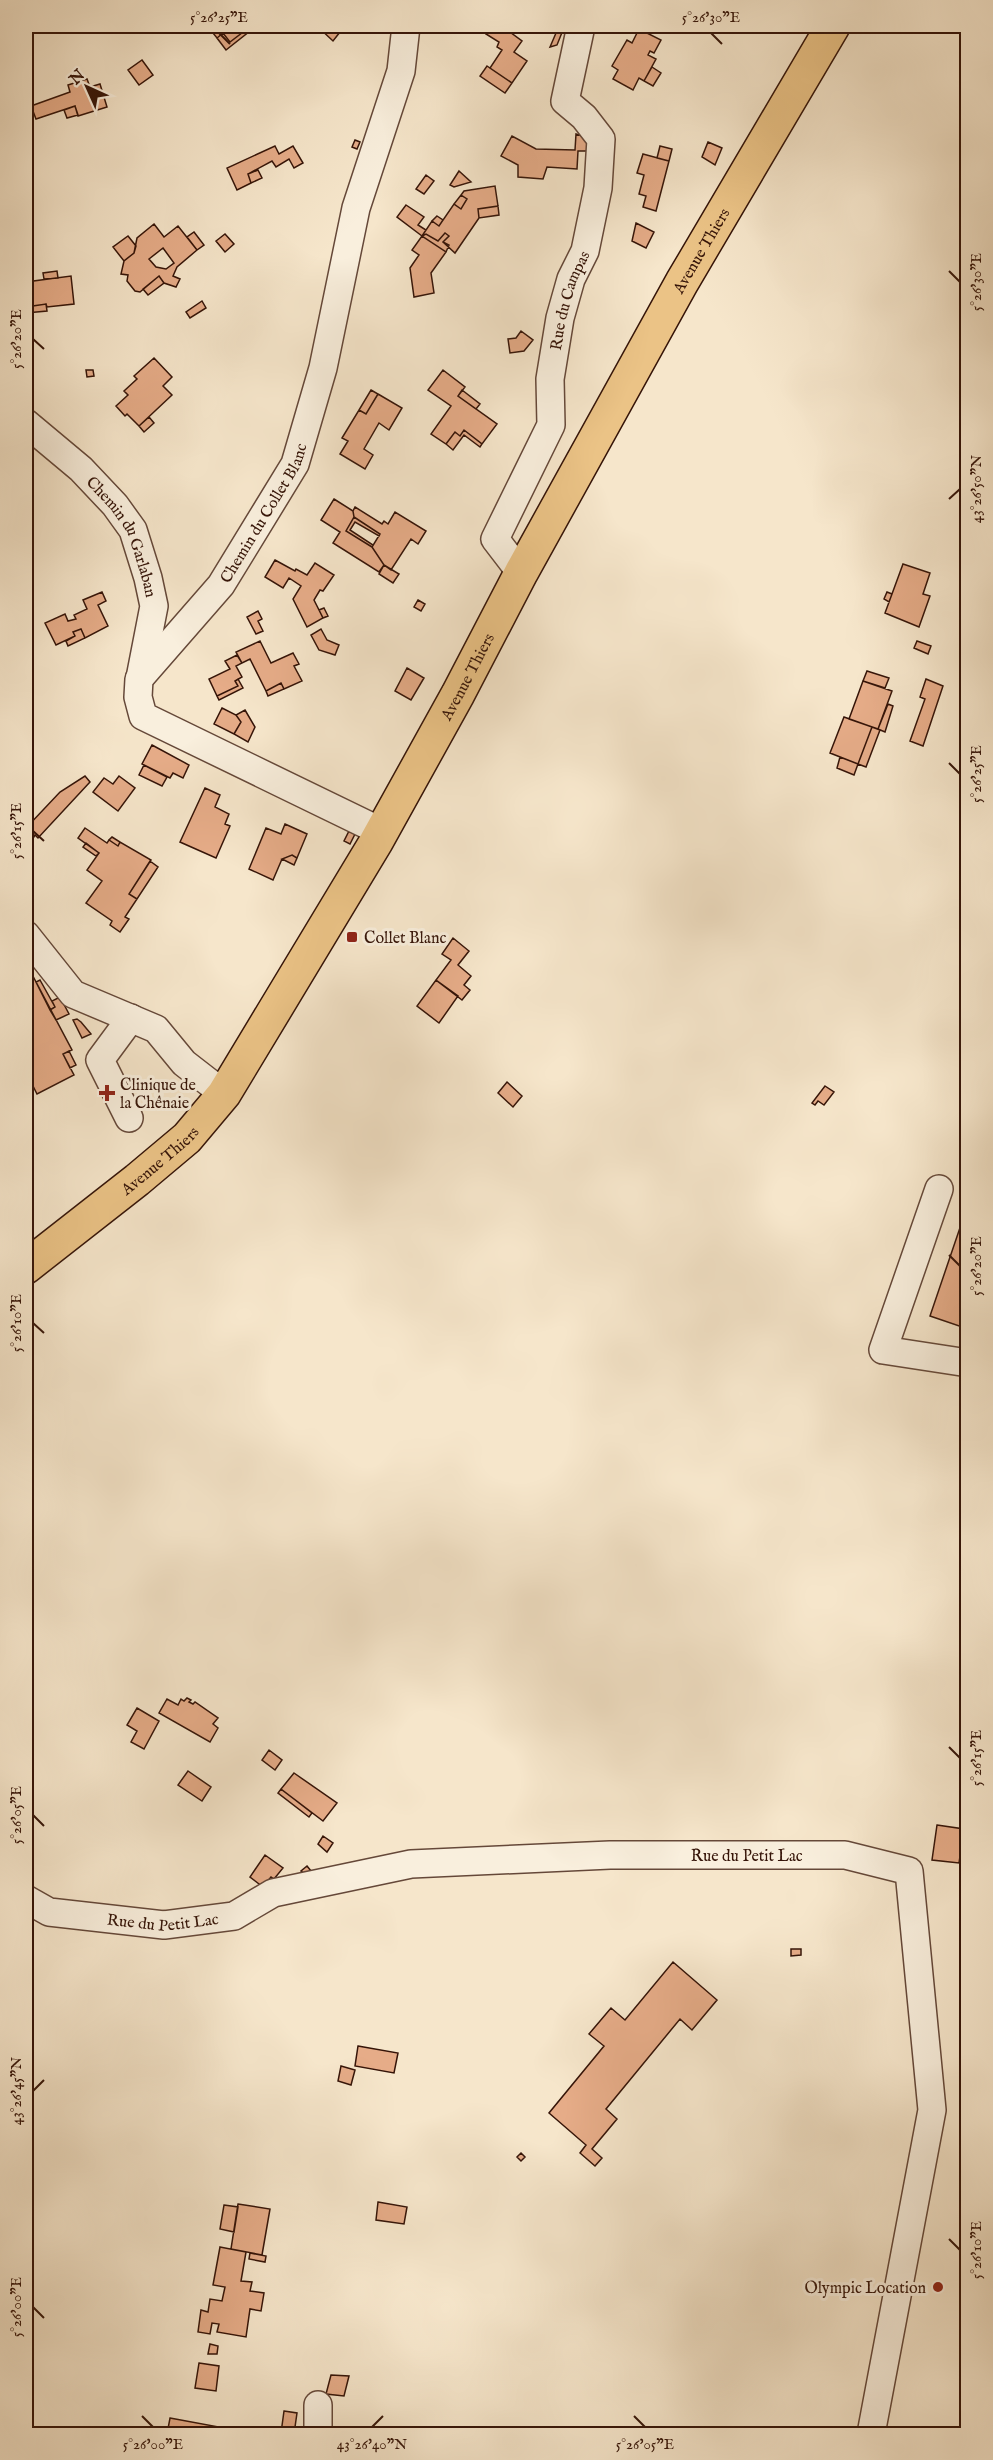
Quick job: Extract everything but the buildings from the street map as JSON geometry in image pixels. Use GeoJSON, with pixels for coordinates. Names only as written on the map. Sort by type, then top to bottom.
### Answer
{"type":"FeatureCollection","features":[{"type":"Feature","properties":{"kind":"main road","name":"Avenue Thiers"},"geometry":{"type":"LineString","coordinates":[[26,1267],[187,1138],[224,1095],[382,832],[521,573],[682,282],[833,26]]}},
{"type":"Feature","properties":{"kind":"street","name":"Chemin du Collet Blanc"},"geometry":{"type":"LineString","coordinates":[[139,679],[221,585],[295,464],[323,368],[356,208],[401,71],[406,26]]}},
{"type":"Feature","properties":{"kind":"street","name":"Rue du Campas"},"geometry":{"type":"LineString","coordinates":[[521,573],[495,539],[551,425],[550,379],[560,318],[571,279],[585,251],[598,188],[601,139],[584,117],[565,101],[582,26]]}},
{"type":"Feature","properties":{"kind":"street","name":"Chemin du Garlaban"},"geometry":{"type":"LineString","coordinates":[[26,423],[81,469],[115,505],[133,530],[154,606],[139,679]]}},
{"type":"Feature","properties":{"kind":"street"},"geometry":{"type":"LineString","coordinates":[[139,679],[138,697],[143,716],[382,832]]}},
{"type":"Feature","properties":{"kind":"street"},"geometry":{"type":"LineString","coordinates":[[26,935],[73,994],[156,1029],[184,1062],[224,1095]]}},
{"type":"Feature","properties":{"kind":"street"},"geometry":{"type":"LineString","coordinates":[[129,1118],[100,1060],[130,1018]]}},
{"type":"Feature","properties":{"kind":"street"},"geometry":{"type":"LineString","coordinates":[[939,1189],[883,1350],[968,1363]]}},
{"type":"Feature","properties":{"kind":"street","name":"Rue du Petit Lac"},"geometry":{"type":"LineString","coordinates":[[26,1899],[49,1912],[164,1925],[234,1916],[273,1893],[411,1864],[610,1855],[845,1855],[909,1871],[932,2110],[871,2434]]}},
{"type":"Feature","properties":{"kind":"street"},"geometry":{"type":"LineString","coordinates":[[318,2405],[318,2434]]}},
{"type":"Feature","properties":{"kind":"place","name":"Collet Blanc"},"geometry":{"type":"Point","coordinates":[352,937]}},
{"type":"Feature","properties":{"kind":"place","name":"Clinique de la Chênaie"},"geometry":{"type":"Point","coordinates":[107,1093]}},
{"type":"Feature","properties":{"kind":"place","name":"Olympic Location"},"geometry":{"type":"Point","coordinates":[938,2287]}}]}
